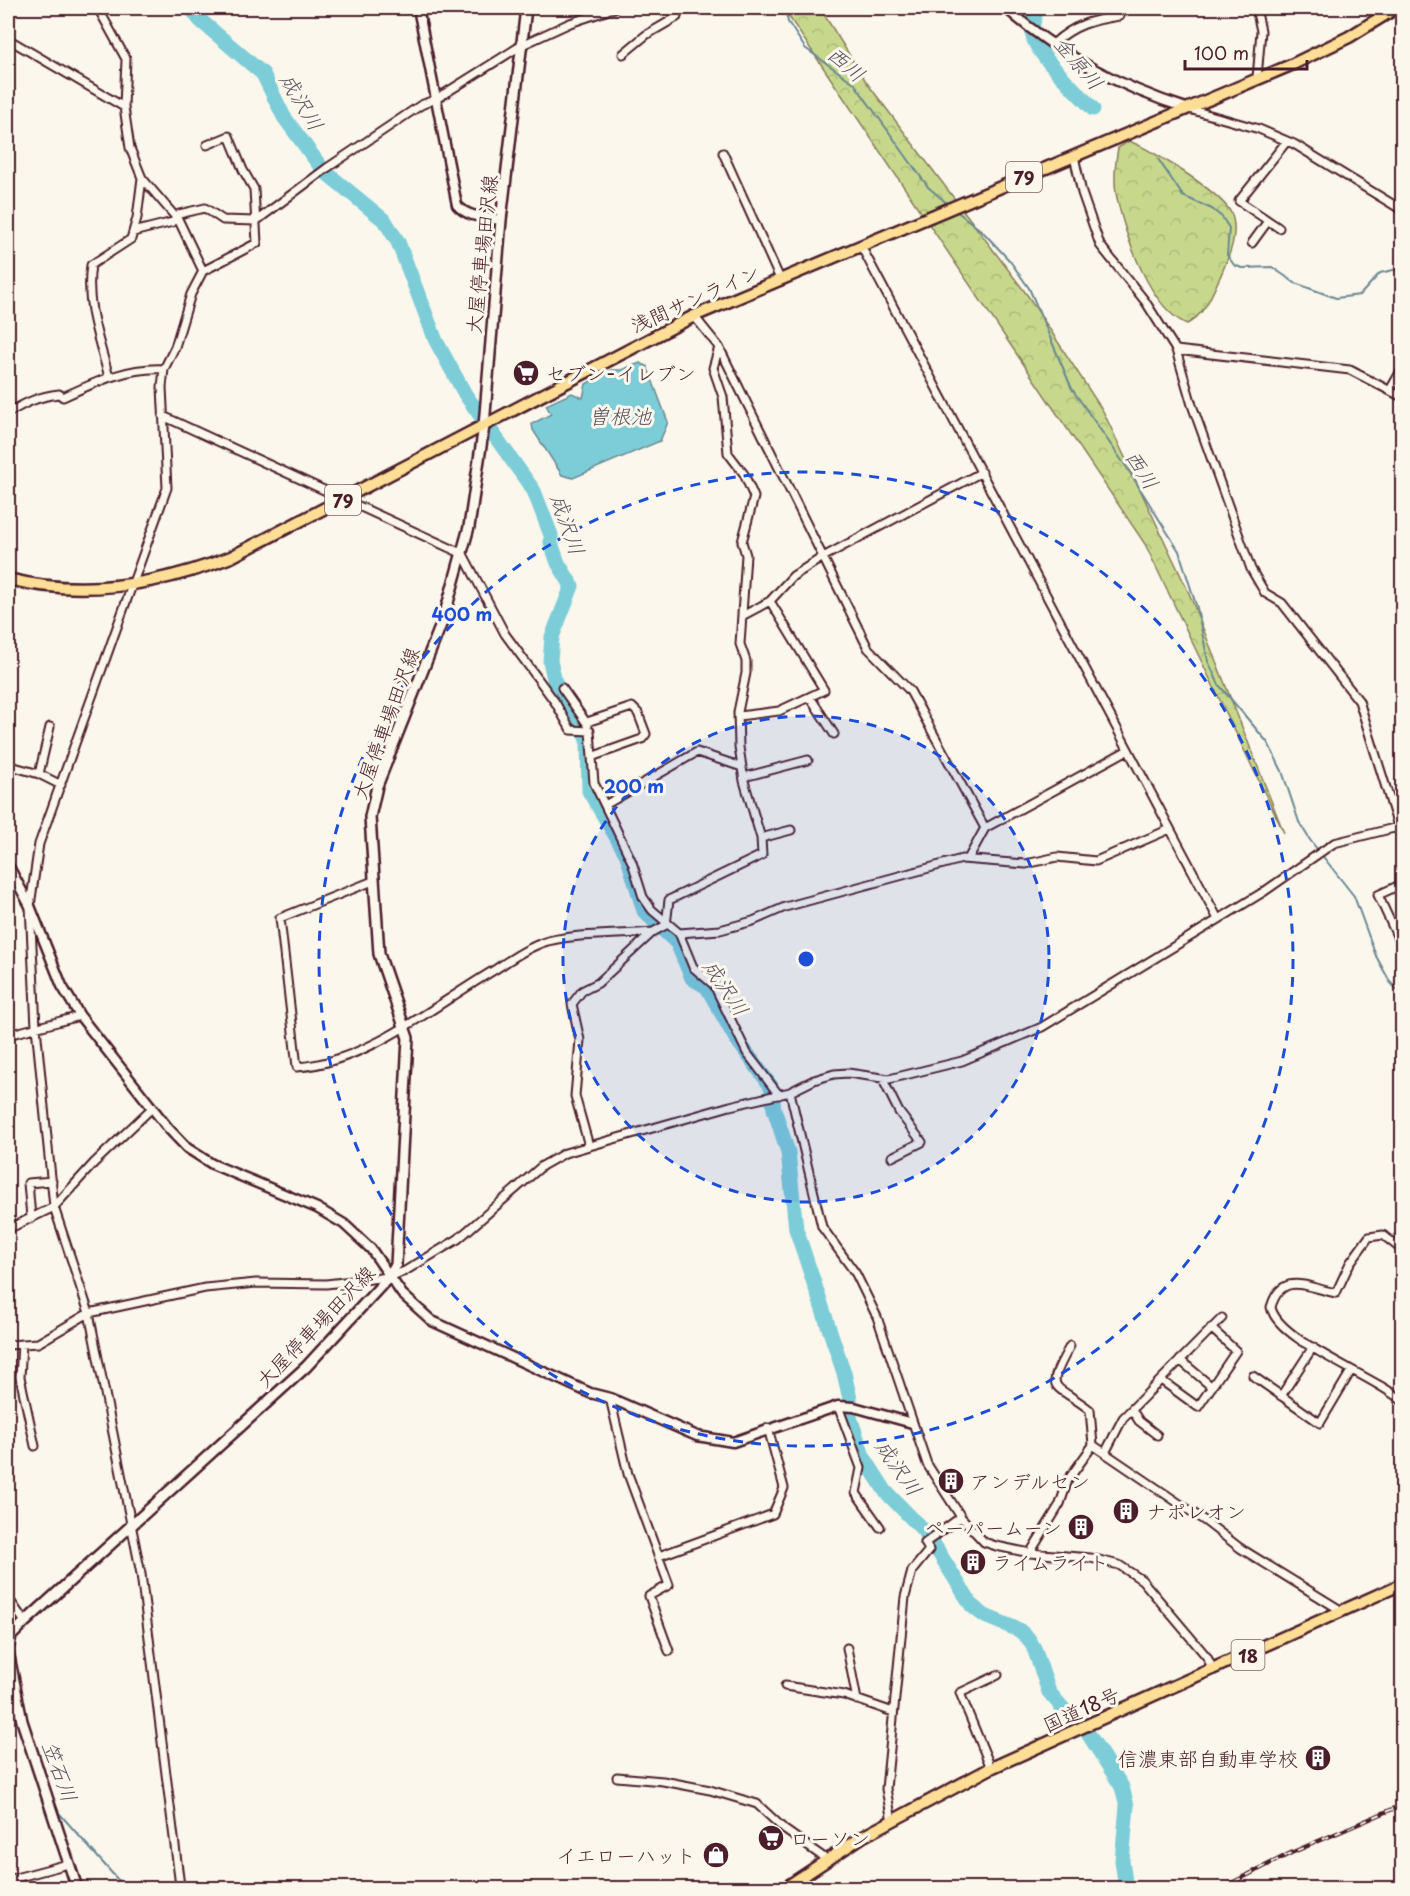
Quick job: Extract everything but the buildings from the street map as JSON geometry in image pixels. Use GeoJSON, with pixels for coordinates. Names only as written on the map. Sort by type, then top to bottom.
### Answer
{"type":"FeatureCollection","features":[{"type":"Feature","properties":{"kind":"main road","name":"大屋停車場田沢線"},"geometry":{"type":"LineString","coordinates":[[77,1888],[22,1721],[8,1650],[11,1636],[306,1367],[389,1276],[396,1265],[408,1038],[378,954],[370,816],[377,786],[444,617],[469,527],[488,423],[485,411],[501,220],[526,8]]}},
{"type":"Feature","properties":{"kind":"main road","name":"浅間サンライン"},"geometry":{"type":"LineString","coordinates":[[8,579],[70,588],[133,585],[181,575],[231,557],[694,316],[1257,78],[1349,37],[1396,8]]}},
{"type":"Feature","properties":{"kind":"main road","name":"国道18号"},"geometry":{"type":"LineString","coordinates":[[785,1888],[826,1859],[991,1768],[1070,1735],[1402,1584]]}},
{"type":"Feature","properties":{"kind":"street"},"geometry":{"type":"LineString","coordinates":[[98,8],[126,59],[124,107],[130,148],[142,178],[176,218],[203,271]]}},
{"type":"Feature","properties":{"kind":"street"},"geometry":{"type":"LineString","coordinates":[[418,8],[457,205],[464,213],[472,216],[501,220]]}},
{"type":"Feature","properties":{"kind":"street"},"geometry":{"type":"LineString","coordinates":[[574,8],[606,10]]}},
{"type":"Feature","properties":{"kind":"street"},"geometry":{"type":"LineString","coordinates":[[133,232],[173,222],[178,214],[205,208],[223,220],[256,221],[327,168],[421,105],[436,99],[522,45],[570,23],[615,8]]}},
{"type":"Feature","properties":{"kind":"street"},"geometry":{"type":"LineString","coordinates":[[623,54],[646,35],[677,17],[675,8]]}},
{"type":"Feature","properties":{"kind":"street"},"geometry":{"type":"LineString","coordinates":[[1006,8],[1037,32],[1116,80],[1186,108],[1259,129],[1287,141],[1402,210]]}},
{"type":"Feature","properties":{"kind":"street"},"geometry":{"type":"LineString","coordinates":[[1256,8],[1261,31],[1257,78]]}},
{"type":"Feature","properties":{"kind":"street"},"geometry":{"type":"LineString","coordinates":[[1054,43],[1070,29],[1094,20],[1119,16]]}},
{"type":"Feature","properties":{"kind":"street"},"geometry":{"type":"LineString","coordinates":[[8,39],[124,107]]}},
{"type":"Feature","properties":{"kind":"street"},"geometry":{"type":"LineString","coordinates":[[171,1888],[180,1886],[141,1574],[89,1313],[54,1207],[36,1027],[30,906],[39,844],[167,488],[163,416],[164,369],[175,347],[191,294],[203,271],[257,243],[254,189],[243,170],[230,136],[207,145]]}},
{"type":"Feature","properties":{"kind":"street"},"geometry":{"type":"LineString","coordinates":[[1279,228],[1239,201],[1287,141]]}},
{"type":"Feature","properties":{"kind":"street"},"geometry":{"type":"LineString","coordinates":[[723,153],[780,279]]}},
{"type":"Feature","properties":{"kind":"street"},"geometry":{"type":"LineString","coordinates":[[1074,156],[1082,193],[1101,245],[1145,301],[1176,350],[1192,405],[1251,569],[1265,593],[1282,603],[1359,701],[1400,826],[1402,839]]}},
{"type":"Feature","properties":{"kind":"street"},"geometry":{"type":"LineString","coordinates":[[109,377],[93,320],[88,280],[91,265],[123,247],[131,239],[142,178]]}},
{"type":"Feature","properties":{"kind":"street"},"geometry":{"type":"LineString","coordinates":[[1251,243],[1268,220]]}},
{"type":"Feature","properties":{"kind":"street"},"geometry":{"type":"LineString","coordinates":[[861,246],[1218,919]]}},
{"type":"Feature","properties":{"kind":"street"},"geometry":{"type":"LineString","coordinates":[[694,316],[719,347],[868,648],[910,692],[984,828]]}},
{"type":"Feature","properties":{"kind":"street"},"geometry":{"type":"LineString","coordinates":[[664,926],[669,900],[762,855],[761,838],[742,767],[739,716],[746,673],[746,660],[740,644],[744,615],[746,555],[742,542],[754,497],[744,474],[728,453],[723,397],[713,368],[719,347]]}},
{"type":"Feature","properties":{"kind":"street"},"geometry":{"type":"LineString","coordinates":[[1176,350],[1350,370],[1402,397]]}},
{"type":"Feature","properties":{"kind":"street"},"geometry":{"type":"LineString","coordinates":[[8,414],[28,401],[59,394],[63,397],[109,377],[144,368],[164,369]]}},
{"type":"Feature","properties":{"kind":"street"},"geometry":{"type":"LineString","coordinates":[[1390,390],[1402,369]]}},
{"type":"Feature","properties":{"kind":"street"},"geometry":{"type":"LineString","coordinates":[[163,416],[463,554],[505,634],[555,702],[571,730],[588,731]]}},
{"type":"Feature","properties":{"kind":"street"},"geometry":{"type":"LineString","coordinates":[[744,615],[770,601],[793,576],[823,557],[982,472]]}},
{"type":"Feature","properties":{"kind":"street"},"geometry":{"type":"LineString","coordinates":[[739,716],[779,711],[824,690],[770,601]]}},
{"type":"Feature","properties":{"kind":"street"},"geometry":{"type":"LineString","coordinates":[[562,688],[587,722],[594,756],[594,783],[632,862],[643,897],[664,926],[679,933],[720,930],[753,921],[785,907],[876,884],[933,865],[968,859],[1026,864],[1057,857],[1096,861],[1170,829]]}},
{"type":"Feature","properties":{"kind":"street"},"geometry":{"type":"LineString","coordinates":[[810,697],[834,734]]}},
{"type":"Feature","properties":{"kind":"street"},"geometry":{"type":"LineString","coordinates":[[587,722],[632,708],[638,713],[646,734],[642,739],[594,756]]}},
{"type":"Feature","properties":{"kind":"street"},"geometry":{"type":"LineString","coordinates":[[39,774],[50,727]]}},
{"type":"Feature","properties":{"kind":"street"},"geometry":{"type":"LineString","coordinates":[[968,859],[984,828],[1128,750]]}},
{"type":"Feature","properties":{"kind":"street"},"geometry":{"type":"LineString","coordinates":[[605,805],[697,753],[742,767]]}},
{"type":"Feature","properties":{"kind":"street"},"geometry":{"type":"LineString","coordinates":[[744,777],[808,760]]}},
{"type":"Feature","properties":{"kind":"street"},"geometry":{"type":"LineString","coordinates":[[8,768],[11,766],[39,774],[61,785]]}},
{"type":"Feature","properties":{"kind":"street"},"geometry":{"type":"LineString","coordinates":[[8,1345],[38,1342],[89,1313],[205,1288],[256,1282],[326,1284],[389,1276],[405,1271],[458,1239],[542,1166],[565,1153],[730,1106],[777,1096],[834,1074],[848,1072],[882,1078],[910,1076],[963,1061],[1042,1027],[1284,879],[1334,843],[1400,826]]}},
{"type":"Feature","properties":{"kind":"street"},"geometry":{"type":"LineString","coordinates":[[761,838],[791,830]]}},
{"type":"Feature","properties":{"kind":"street"},"geometry":{"type":"LineString","coordinates":[[8,866],[30,906],[62,986],[80,1016],[177,1138],[199,1157],[317,1208],[344,1224],[371,1249],[402,1294],[432,1321],[590,1393],[610,1398],[697,1436],[733,1442],[768,1428],[840,1406],[854,1407],[912,1423]]}},
{"type":"Feature","properties":{"kind":"street"},"geometry":{"type":"LineString","coordinates":[[373,881],[280,918],[297,1067],[319,1066],[336,1061],[405,1026],[483,976],[547,942],[653,932]]}},
{"type":"Feature","properties":{"kind":"street"},"geometry":{"type":"LineString","coordinates":[[1402,884],[1378,895],[1396,936],[1402,933]]}},
{"type":"Feature","properties":{"kind":"street"},"geometry":{"type":"LineString","coordinates":[[589,1146],[575,1096],[580,1040],[572,1004],[582,991],[598,983],[653,932],[664,926]]}},
{"type":"Feature","properties":{"kind":"street"},"geometry":{"type":"LineString","coordinates":[[679,933],[693,966],[714,985],[747,1053],[777,1096]]}},
{"type":"Feature","properties":{"kind":"street"},"geometry":{"type":"LineString","coordinates":[[8,1035],[80,1016]]}},
{"type":"Feature","properties":{"kind":"street"},"geometry":{"type":"LineString","coordinates":[[882,1078],[899,1112],[922,1142],[892,1157]]}},
{"type":"Feature","properties":{"kind":"street"},"geometry":{"type":"LineString","coordinates":[[790,1092],[822,1227],[856,1274],[877,1317],[927,1464],[961,1517],[984,1542],[1029,1553],[1091,1558],[1119,1564],[1142,1580],[1207,1657],[1213,1670]]}},
{"type":"Feature","properties":{"kind":"street"},"geometry":{"type":"LineString","coordinates":[[8,1229],[54,1207],[94,1163],[153,1107]]}},
{"type":"Feature","properties":{"kind":"street"},"geometry":{"type":"LineString","coordinates":[[31,1217],[28,1183],[52,1181]]}},
{"type":"Feature","properties":{"kind":"street"},"geometry":{"type":"LineString","coordinates":[[1402,1250],[1383,1235],[1369,1237],[1350,1263],[1336,1293],[1307,1288],[1297,1283],[1288,1284],[1280,1290],[1273,1302],[1272,1314],[1278,1323],[1313,1347],[1351,1371],[1392,1391],[1402,1401]]}},
{"type":"Feature","properties":{"kind":"street"},"geometry":{"type":"LineString","coordinates":[[1105,1453],[1123,1418],[1222,1318]]}},
{"type":"Feature","properties":{"kind":"street"},"geometry":{"type":"LineString","coordinates":[[1161,1380],[1198,1407],[1236,1352],[1211,1328]]}},
{"type":"Feature","properties":{"kind":"street"},"geometry":{"type":"LineString","coordinates":[[22,1344],[20,1377],[35,1446]]}},
{"type":"Feature","properties":{"kind":"street"},"geometry":{"type":"LineString","coordinates":[[1029,1553],[1060,1504],[1068,1480],[1094,1445],[1090,1410],[1057,1389],[1054,1383],[1054,1376],[1070,1346]]}},
{"type":"Feature","properties":{"kind":"street"},"geometry":{"type":"LineString","coordinates":[[1281,1396],[1313,1347]]}},
{"type":"Feature","properties":{"kind":"street"},"geometry":{"type":"LineString","coordinates":[[1180,1360],[1212,1387]]}},
{"type":"Feature","properties":{"kind":"street"},"geometry":{"type":"LineString","coordinates":[[1253,1376],[1320,1423],[1351,1371]]}},
{"type":"Feature","properties":{"kind":"street"},"geometry":{"type":"LineString","coordinates":[[610,1398],[628,1474],[669,1586],[650,1596],[669,1651]]}},
{"type":"Feature","properties":{"kind":"street"},"geometry":{"type":"LineString","coordinates":[[840,1406],[861,1468],[856,1493],[880,1527]]}},
{"type":"Feature","properties":{"kind":"street"},"geometry":{"type":"LineString","coordinates":[[1132,1410],[1139,1421],[1157,1435]]}},
{"type":"Feature","properties":{"kind":"street"},"geometry":{"type":"LineString","coordinates":[[659,1556],[774,1514],[784,1488],[768,1428]]}},
{"type":"Feature","properties":{"kind":"street"},"geometry":{"type":"LineString","coordinates":[[1094,1445],[1205,1521],[1240,1548],[1342,1611]]}},
{"type":"Feature","properties":{"kind":"street"},"geometry":{"type":"LineString","coordinates":[[892,1821],[886,1789],[905,1597],[912,1571],[929,1550],[925,1543],[961,1517]]}},
{"type":"Feature","properties":{"kind":"street"},"geometry":{"type":"LineString","coordinates":[[8,1598],[25,1623]]}},
{"type":"Feature","properties":{"kind":"street"},"geometry":{"type":"LineString","coordinates":[[847,1648],[857,1700]]}},
{"type":"Feature","properties":{"kind":"street"},"geometry":{"type":"LineString","coordinates":[[991,1768],[960,1693],[998,1675]]}},
{"type":"Feature","properties":{"kind":"street"},"geometry":{"type":"LineString","coordinates":[[785,1686],[821,1690],[893,1712]]}},
{"type":"Feature","properties":{"kind":"street"},"geometry":{"type":"LineString","coordinates":[[617,1777],[663,1781],[710,1790],[757,1804],[785,1830],[826,1859]]}},
{"type":"Feature","properties":{"kind":"street"},"geometry":{"type":"LineString","coordinates":[[8,1880],[68,1864]]}},
{"type":"Feature","properties":{"kind":"green space"},"geometry":{"type":"Polygon","coordinates":[[[783,8],[820,8],[867,83],[1028,296],[1103,411],[1189,593],[1284,833],[1145,544],[783,8]]]}},
{"type":"Feature","properties":{"kind":"green space"},"geometry":{"type":"Polygon","coordinates":[[[1129,141],[1168,162],[1212,192],[1230,211],[1233,219],[1234,236],[1223,270],[1203,310],[1187,324],[1174,316],[1151,287],[1126,231],[1116,192],[1115,173],[1118,148],[1129,141]]]}},
{"type":"Feature","properties":{"kind":"water","name":"曽根池"},"geometry":{"type":"Polygon","coordinates":[[[640,363],[647,366],[668,422],[660,441],[573,478],[562,475],[533,430],[532,424],[551,414],[546,405],[572,393],[583,398],[586,384],[611,370],[621,370],[640,363]]]}},
{"type":"Feature","properties":{"kind":"waterway","name":"成沢川"},"geometry":{"type":"LineString","coordinates":[[191,8],[200,20],[263,74],[284,117],[323,170],[385,221],[398,242],[436,341],[465,394],[534,491],[551,535],[551,543],[558,563],[572,586],[552,637],[550,661],[555,683],[581,724],[588,743],[589,791],[627,855],[644,911],[677,943],[692,978],[707,987],[735,1037],[771,1086],[774,1109],[788,1152],[796,1229],[844,1373],[850,1399],[850,1417],[863,1456],[886,1492],[928,1535],[972,1606],[985,1616],[1019,1630],[1028,1638],[1034,1648],[1049,1692],[1072,1719],[1084,1727],[1122,1787],[1127,1806],[1122,1861],[1126,1888]]}},
{"type":"Feature","properties":{"kind":"waterway","name":"西川"},"geometry":{"type":"LineString","coordinates":[[785,8],[788,22],[805,48],[854,83],[928,187],[949,205]]}},
{"type":"Feature","properties":{"kind":"waterway","name":"金原川"},"geometry":{"type":"LineString","coordinates":[[1037,8],[1032,32],[1038,48],[1093,109]]}},
{"type":"Feature","properties":{"kind":"waterway","name":"金原川"},"geometry":{"type":"LineString","coordinates":[[1158,159],[1183,196],[1212,209],[1222,217],[1229,228],[1227,255],[1234,265],[1242,268],[1272,267],[1295,283],[1336,298],[1360,295],[1380,273],[1402,268]]}},
{"type":"Feature","properties":{"kind":"waterway","name":"西川"},"geometry":{"type":"LineString","coordinates":[[955,210],[982,231],[1010,261],[1029,288],[1072,389],[1127,468],[1179,551],[1197,608],[1208,661],[1219,685],[1268,743],[1282,771],[1299,822],[1310,840],[1354,896],[1376,956],[1390,982],[1402,995]]}},
{"type":"Feature","properties":{"kind":"waterway","name":"笠石川"},"geometry":{"type":"LineString","coordinates":[[8,1614],[10,1620],[8,1626]]}},
{"type":"Feature","properties":{"kind":"waterway","name":"笠石川"},"geometry":{"type":"LineString","coordinates":[[8,1683],[13,1693]]}},
{"type":"Feature","properties":{"kind":"waterway","name":"笠石川"},"geometry":{"type":"LineString","coordinates":[[21,1701],[36,1750]]}},
{"type":"Feature","properties":{"kind":"waterway","name":"笠石川"},"geometry":{"type":"LineString","coordinates":[[51,1795],[59,1813],[125,1888]]}},
{"type":"Feature","properties":{"kind":"railway"},"geometry":{"type":"LineString","coordinates":[[1222,1888],[1291,1853],[1402,1805]]}},
{"type":"Feature","properties":{"kind":"place","name":"セブン-イレブン"},"geometry":{"type":"Point","coordinates":[526,373]}},
{"type":"Feature","properties":{"kind":"place","name":"アンデルセン"},"geometry":{"type":"Point","coordinates":[951,1481]}},
{"type":"Feature","properties":{"kind":"place","name":"ナポレオン"},"geometry":{"type":"Point","coordinates":[1126,1511]}},
{"type":"Feature","properties":{"kind":"place","name":"ペーパームーン"},"geometry":{"type":"Point","coordinates":[1081,1527]}},
{"type":"Feature","properties":{"kind":"place","name":"ライムライト"},"geometry":{"type":"Point","coordinates":[973,1562]}},
{"type":"Feature","properties":{"kind":"place","name":"信濃東部自動車学校"},"geometry":{"type":"Point","coordinates":[1318,1758]}},
{"type":"Feature","properties":{"kind":"place","name":"ローソン"},"geometry":{"type":"Point","coordinates":[771,1838]}},
{"type":"Feature","properties":{"kind":"place","name":"イエローハット"},"geometry":{"type":"Point","coordinates":[716,1855]}}]}
